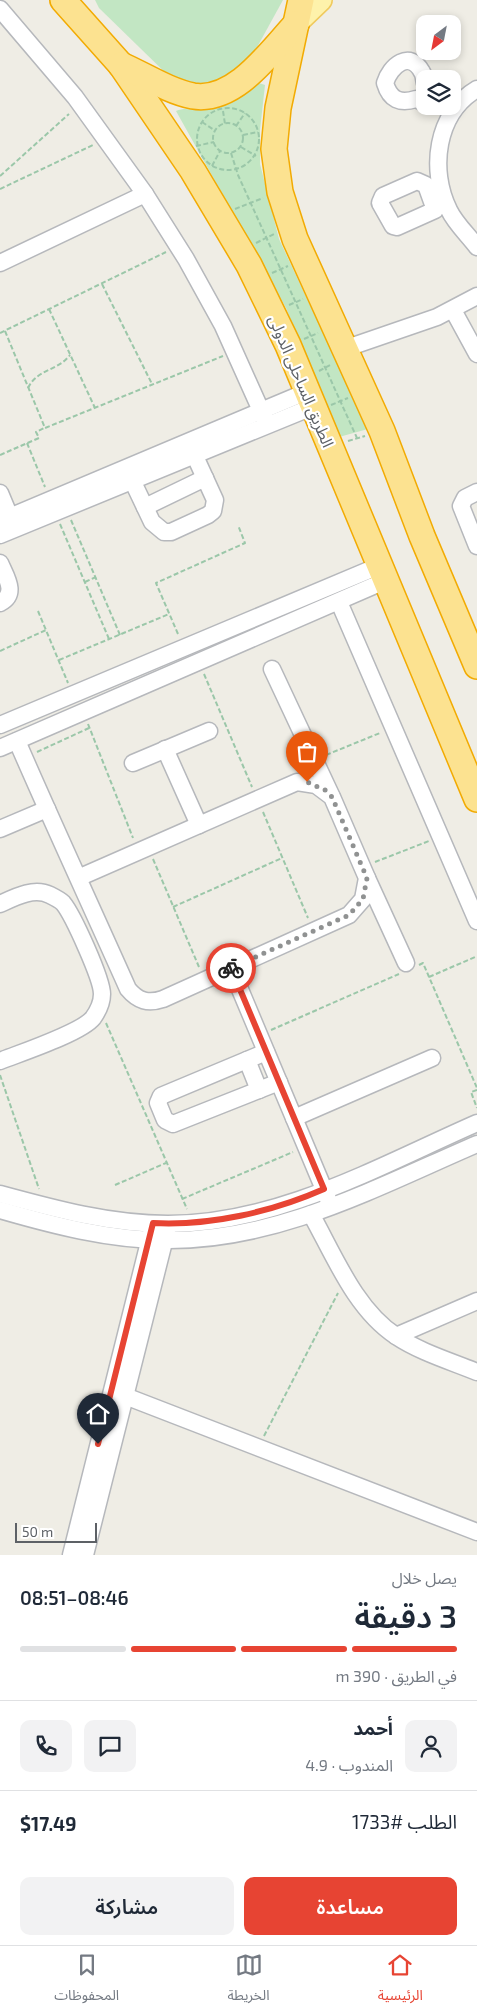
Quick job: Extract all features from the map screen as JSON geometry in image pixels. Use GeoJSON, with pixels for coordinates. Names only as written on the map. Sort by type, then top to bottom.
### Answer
{"type":"FeatureCollection","features":[{"type":"Feature","properties":{"kind":"highway"},"geometry":{"type":"LineString","coordinates":[[302,0],[275,129],[276,168],[280,192],[290,226],[382,431],[422,536],[477,666]]}},
{"type":"Feature","properties":{"kind":"highway","name":"الطريق الساحلى الدولى"},"geometry":{"type":"LineString","coordinates":[[70,4],[121,65],[221,214],[257,280],[288,345],[477,799]]}},
{"type":"Feature","properties":{"kind":"highway"},"geometry":{"type":"LineString","coordinates":[[121,65],[191,95],[217,95],[229,90],[247,75],[296,24]]}},
{"type":"Feature","properties":{"kind":"main road"},"geometry":{"type":"LineString","coordinates":[[296,24],[321,0]]}},
{"type":"Feature","properties":{"kind":"street"},"geometry":{"type":"LineString","coordinates":[[0,9],[80,104],[145,194],[178,246],[219,318],[264,417]]}},
{"type":"Feature","properties":{"kind":"street"},"geometry":{"type":"LineString","coordinates":[[416,98],[406,102],[396,100],[388,93],[385,83],[393,66],[401,62],[410,62],[418,66],[421,70]]}},
{"type":"Feature","properties":{"kind":"street"},"geometry":{"type":"LineString","coordinates":[[461,102],[477,89]]}},
{"type":"Feature","properties":{"kind":"street"},"geometry":{"type":"LineString","coordinates":[[451,115],[439,148],[435,192],[477,246]]}},
{"type":"Feature","properties":{"kind":"street"},"geometry":{"type":"LineString","coordinates":[[1,259],[145,194]]}},
{"type":"Feature","properties":{"kind":"street"},"geometry":{"type":"LineString","coordinates":[[346,353],[453,310],[477,296]]}},
{"type":"Feature","properties":{"kind":"street"},"geometry":{"type":"LineString","coordinates":[[453,310],[477,354]]}},
{"type":"Feature","properties":{"kind":"street"},"geometry":{"type":"LineString","coordinates":[[0,535],[57,506],[309,398]]}},
{"type":"Feature","properties":{"kind":"street"},"geometry":{"type":"LineString","coordinates":[[0,494],[5,519],[57,506],[132,480],[194,454],[264,417]]}},
{"type":"Feature","properties":{"kind":"street"},"geometry":{"type":"LineString","coordinates":[[132,480],[154,526],[164,532],[172,532],[208,516],[215,504],[194,454]]}},
{"type":"Feature","properties":{"kind":"street"},"geometry":{"type":"LineString","coordinates":[[145,506],[205,478]]}},
{"type":"Feature","properties":{"kind":"street"},"geometry":{"type":"LineString","coordinates":[[472,494],[477,520]]}},
{"type":"Feature","properties":{"kind":"street"},"geometry":{"type":"LineString","coordinates":[[472,494],[462,503],[462,510],[477,546]]}},
{"type":"Feature","properties":{"kind":"street"},"geometry":{"type":"LineString","coordinates":[[0,564],[10,590],[8,597],[0,603]]}},
{"type":"Feature","properties":{"kind":"street"},"geometry":{"type":"LineString","coordinates":[[0,748],[339,602],[384,572]]}},
{"type":"Feature","properties":{"kind":"street"},"geometry":{"type":"LineString","coordinates":[[0,725],[184,648],[384,572]]}},
{"type":"Feature","properties":{"kind":"street"},"geometry":{"type":"LineString","coordinates":[[339,602],[477,921]]}},
{"type":"Feature","properties":{"kind":"street"},"geometry":{"type":"LineString","coordinates":[[272,669],[408,967]]}},
{"type":"Feature","properties":{"kind":"street"},"geometry":{"type":"LineString","coordinates":[[132,763],[209,730]]}},
{"type":"Feature","properties":{"kind":"street"},"geometry":{"type":"LineString","coordinates":[[18,741],[128,988],[134,997],[143,1002],[153,1002],[349,915],[363,899],[365,873]]}},
{"type":"Feature","properties":{"kind":"street"},"geometry":{"type":"LineString","coordinates":[[165,749],[199,825]]}},
{"type":"Feature","properties":{"kind":"street"},"geometry":{"type":"LineString","coordinates":[[78,878],[297,782],[316,785],[332,797]]}},
{"type":"Feature","properties":{"kind":"street"},"geometry":{"type":"LineString","coordinates":[[0,829],[47,809]]}},
{"type":"Feature","properties":{"kind":"street"},"geometry":{"type":"LineString","coordinates":[[0,904],[34,891],[49,894],[62,902],[71,915],[99,978],[102,993],[92,1020],[80,1028],[0,1061]]}},
{"type":"Feature","properties":{"kind":"street"},"geometry":{"type":"LineString","coordinates":[[231,968],[331,1207]]}},
{"type":"Feature","properties":{"kind":"street"},"geometry":{"type":"LineString","coordinates":[[266,1052],[159,1097],[158,1103],[165,1120],[173,1124],[279,1082]]}},
{"type":"Feature","properties":{"kind":"street"},"geometry":{"type":"LineString","coordinates":[[294,1118],[432,1058]]}},
{"type":"Feature","properties":{"kind":"street"},"geometry":{"type":"LineString","coordinates":[[247,1060],[259,1090]]}},
{"type":"Feature","properties":{"kind":"street"},"geometry":{"type":"LineString","coordinates":[[0,1194],[84,1216],[161,1223],[192,1222],[270,1208],[301,1199],[477,1123]]}},
{"type":"Feature","properties":{"kind":"street"},"geometry":{"type":"LineString","coordinates":[[0,1210],[65,1227],[158,1240],[235,1235],[331,1207],[477,1144]]}},
{"type":"Feature","properties":{"kind":"street"},"geometry":{"type":"LineString","coordinates":[[311,1214],[346,1278],[370,1312],[396,1336],[437,1356],[477,1372]]}},
{"type":"Feature","properties":{"kind":"street"},"geometry":{"type":"LineString","coordinates":[[84,1554],[125,1396],[161,1223]]}},
{"type":"Feature","properties":{"kind":"street"},"geometry":{"type":"LineString","coordinates":[[84,1554],[158,1240]]}},
{"type":"Feature","properties":{"kind":"street"},"geometry":{"type":"LineString","coordinates":[[396,1336],[477,1301]]}},
{"type":"Feature","properties":{"kind":"street"},"geometry":{"type":"LineString","coordinates":[[125,1396],[477,1532]]}},
{"type":"Feature","properties":{"kind":"path"},"geometry":{"type":"LineString","coordinates":[[0,176],[80,104]]}},
{"type":"Feature","properties":{"kind":"path"},"geometry":{"type":"LineString","coordinates":[[222,108],[225,124]]}},
{"type":"Feature","properties":{"kind":"path"},"geometry":{"type":"LineString","coordinates":[[222,108],[234,108],[245,112],[257,127],[259,144],[252,159],[236,169],[218,168],[204,159],[199,150],[197,139],[202,122],[213,111],[222,108]]}},
{"type":"Feature","properties":{"kind":"path"},"geometry":{"type":"LineString","coordinates":[[236,126],[245,112]]}},
{"type":"Feature","properties":{"kind":"path"},"geometry":{"type":"LineString","coordinates":[[202,122],[215,130]]}},
{"type":"Feature","properties":{"kind":"path"},"geometry":{"type":"LineString","coordinates":[[225,124],[236,126],[242,132],[243,143],[239,149],[231,153],[224,153],[215,146],[213,138],[215,130],[225,124]]}},
{"type":"Feature","properties":{"kind":"path"},"geometry":{"type":"LineString","coordinates":[[0,189],[107,139]]}},
{"type":"Feature","properties":{"kind":"path"},"geometry":{"type":"LineString","coordinates":[[231,153],[250,203],[357,438]]}},
{"type":"Feature","properties":{"kind":"path"},"geometry":{"type":"LineString","coordinates":[[221,214],[280,192]]}},
{"type":"Feature","properties":{"kind":"path"},"geometry":{"type":"LineString","coordinates":[[241,250],[290,226]]}},
{"type":"Feature","properties":{"kind":"path"},"geometry":{"type":"LineString","coordinates":[[0,333],[178,246]]}},
{"type":"Feature","properties":{"kind":"path"},"geometry":{"type":"LineString","coordinates":[[257,280],[304,259]]}},
{"type":"Feature","properties":{"kind":"path"},"geometry":{"type":"LineString","coordinates":[[101,283],[152,384]]}},
{"type":"Feature","properties":{"kind":"path"},"geometry":{"type":"LineString","coordinates":[[273,312],[319,292]]}},
{"type":"Feature","properties":{"kind":"path"},"geometry":{"type":"LineString","coordinates":[[49,309],[95,408]]}},
{"type":"Feature","properties":{"kind":"path"},"geometry":{"type":"LineString","coordinates":[[288,345],[334,326]]}},
{"type":"Feature","properties":{"kind":"path"},"geometry":{"type":"LineString","coordinates":[[4,331],[45,428]]}},
{"type":"Feature","properties":{"kind":"path"},"geometry":{"type":"LineString","coordinates":[[0,455],[39,438],[36,432],[45,428],[234,351]]}},
{"type":"Feature","properties":{"kind":"path"},"geometry":{"type":"LineString","coordinates":[[346,353],[325,368],[309,398],[340,401],[364,391]]}},
{"type":"Feature","properties":{"kind":"path"},"geometry":{"type":"LineString","coordinates":[[28,388],[40,374],[61,365],[70,355]]}},
{"type":"Feature","properties":{"kind":"path"},"geometry":{"type":"LineString","coordinates":[[329,447],[382,431]]}},
{"type":"Feature","properties":{"kind":"path"},"geometry":{"type":"LineString","coordinates":[[27,443],[57,506],[96,577],[120,635]]}},
{"type":"Feature","properties":{"kind":"path"},"geometry":{"type":"LineString","coordinates":[[57,506],[85,582],[109,639]]}},
{"type":"Feature","properties":{"kind":"path"},"geometry":{"type":"LineString","coordinates":[[184,648],[156,583],[245,543],[238,525]]}},
{"type":"Feature","properties":{"kind":"path"},"geometry":{"type":"LineString","coordinates":[[85,582],[96,577]]}},
{"type":"Feature","properties":{"kind":"path"},"geometry":{"type":"LineString","coordinates":[[38,611],[73,694]]}},
{"type":"Feature","properties":{"kind":"path"},"geometry":{"type":"LineString","coordinates":[[59,660],[169,614]]}},
{"type":"Feature","properties":{"kind":"path"},"geometry":{"type":"LineString","coordinates":[[0,651],[46,630]]}},
{"type":"Feature","properties":{"kind":"path"},"geometry":{"type":"LineString","coordinates":[[83,712],[143,850],[173,907],[204,980]]}},
{"type":"Feature","properties":{"kind":"path"},"geometry":{"type":"LineString","coordinates":[[24,757],[89,728]]}},
{"type":"Feature","properties":{"kind":"path"},"geometry":{"type":"LineString","coordinates":[[314,760],[394,728]]}},
{"type":"Feature","properties":{"kind":"path"},"geometry":{"type":"LineString","coordinates":[[365,873],[440,837]]}},
{"type":"Feature","properties":{"kind":"path"},"geometry":{"type":"LineString","coordinates":[[173,907],[282,858]]}},
{"type":"Feature","properties":{"kind":"path"},"geometry":{"type":"LineString","coordinates":[[429,977],[475,957]]}},
{"type":"Feature","properties":{"kind":"path"},"geometry":{"type":"LineString","coordinates":[[259,1035],[408,967],[423,963],[477,1089],[471,1092],[477,1108]]}},
{"type":"Feature","properties":{"kind":"path"},"geometry":{"type":"LineString","coordinates":[[96,1012],[106,1022],[192,1222]]}},
{"type":"Feature","properties":{"kind":"path"},"geometry":{"type":"LineString","coordinates":[[0,1076],[44,1207]]}},
{"type":"Feature","properties":{"kind":"path"},"geometry":{"type":"LineString","coordinates":[[182,1199],[305,1146]]}},
{"type":"Feature","properties":{"kind":"path"},"geometry":{"type":"LineString","coordinates":[[115,1185],[166,1163]]}},
{"type":"Feature","properties":{"kind":"path"},"geometry":{"type":"LineString","coordinates":[[259,1447],[346,1278]]}},
{"type":"Feature","properties":{"kind":"green space"},"geometry":{"type":"Polygon","coordinates":[[[95,0],[283,0],[245,69],[217,90],[179,86],[99,8],[95,0]]]}},
{"type":"Feature","properties":{"kind":"green space"},"geometry":{"type":"Polygon","coordinates":[[[259,83],[265,85],[260,130],[260,164],[279,239],[368,429],[339,437],[286,308],[176,111],[207,109],[224,105],[246,93],[259,83]]]}},
{"type":"Feature","properties":{"kind":"way so far"},"geometry":{"type":"LineString","coordinates":[[231,968],[349,915],[363,899],[367,889],[367,878],[332,797],[325,790],[307,782]]}},
{"type":"Feature","properties":{"kind":"route"},"geometry":{"type":"LineString","coordinates":[[98,1444],[153,1223],[168,1224],[230,1217],[278,1206],[324,1189],[231,968]]}}]}
